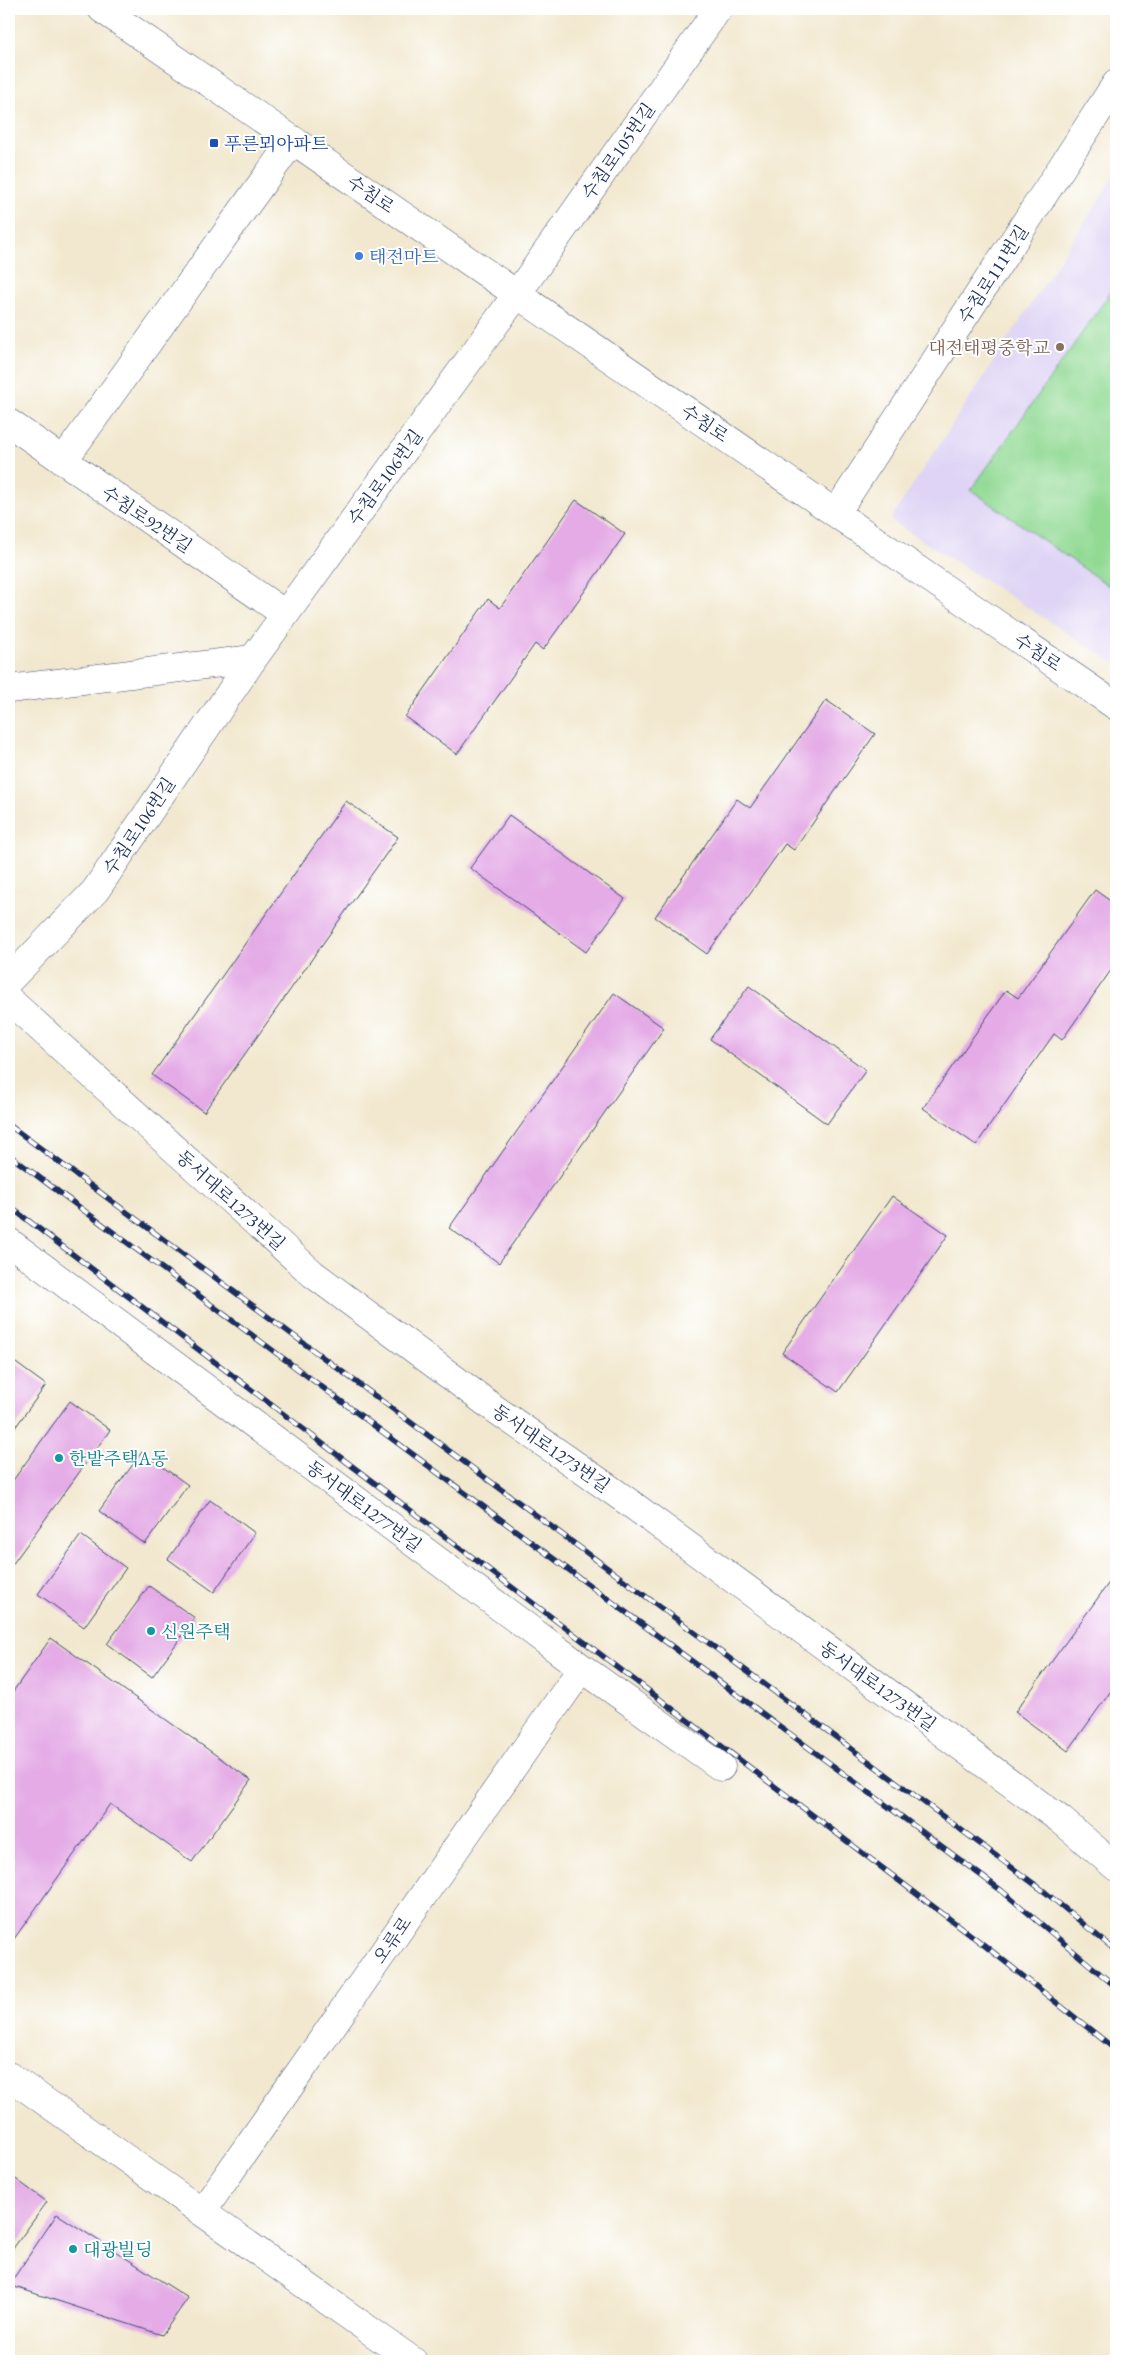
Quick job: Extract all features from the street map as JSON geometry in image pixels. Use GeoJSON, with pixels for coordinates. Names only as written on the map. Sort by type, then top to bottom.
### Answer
{"type":"FeatureCollection","features":[{"type":"Feature","properties":{"kind":"street","name":"수침로"},"geometry":{"type":"LineString","coordinates":[[102,9],[1116,706]]}},
{"type":"Feature","properties":{"kind":"street","name":"수침로105번길"},"geometry":{"type":"LineString","coordinates":[[517,294],[718,9]]}},
{"type":"Feature","properties":{"kind":"street","name":"수침로111번길"},"geometry":{"type":"LineString","coordinates":[[836,513],[1116,84]]}},
{"type":"Feature","properties":{"kind":"street"},"geometry":{"type":"LineString","coordinates":[[62,461],[293,140]]}},
{"type":"Feature","properties":{"kind":"street","name":"수침로106번길"},"geometry":{"type":"LineString","coordinates":[[9,980],[95,891],[253,659],[517,294]]}},
{"type":"Feature","properties":{"kind":"street","name":"수침로92번길"},"geometry":{"type":"LineString","coordinates":[[9,423],[285,614]]}},
{"type":"Feature","properties":{"kind":"street"},"geometry":{"type":"LineString","coordinates":[[9,689],[253,659]]}},
{"type":"Feature","properties":{"kind":"street","name":"동서대로1273번길"},"geometry":{"type":"LineString","coordinates":[[9,1000],[313,1274],[495,1409],[627,1501],[1061,1820],[1116,1867]]}},
{"type":"Feature","properties":{"kind":"street","name":"동서대로1277번길"},"geometry":{"type":"LineString","coordinates":[[9,1242],[582,1668],[721,1767]]}},
{"type":"Feature","properties":{"kind":"street","name":"오류로"},"geometry":{"type":"LineString","coordinates":[[202,2212],[582,1668]]}},
{"type":"Feature","properties":{"kind":"street"},"geometry":{"type":"LineString","coordinates":[[9,2076],[413,2361]]}},
{"type":"Feature","properties":{"kind":"shaded area","name":"대전태평중학교"},"geometry":{"type":"Polygon","coordinates":[[[1116,174],[1116,664],[890,520],[1116,174]]]}},
{"type":"Feature","properties":{"kind":"green space"},"geometry":{"type":"Polygon","coordinates":[[[1111,292],[1116,295],[1116,591],[971,490],[1111,292]]]}},
{"type":"Feature","properties":{"kind":"building"},"geometry":{"type":"Polygon","coordinates":[[[576,500],[625,534],[543,650],[535,644],[457,754],[405,717],[488,599],[500,608],[576,500]]]}},
{"type":"Feature","properties":{"kind":"building"},"geometry":{"type":"Polygon","coordinates":[[[826,700],[875,734],[794,850],[785,844],[707,954],[655,917],[737,799],[750,808],[826,700]]]}},
{"type":"Feature","properties":{"kind":"building"},"geometry":{"type":"Polygon","coordinates":[[[346,801],[398,837],[204,1112],[152,1075],[346,801]]]}},
{"type":"Feature","properties":{"kind":"building"},"geometry":{"type":"Polygon","coordinates":[[[509,815],[625,899],[586,952],[470,868],[509,815]]]}},
{"type":"Feature","properties":{"kind":"building"},"geometry":{"type":"Polygon","coordinates":[[[1095,890],[1116,905],[1116,963],[1062,1040],[1054,1034],[976,1145],[923,1108],[1006,990],[1018,998],[1095,890]]]}},
{"type":"Feature","properties":{"kind":"building"},"geometry":{"type":"Polygon","coordinates":[[[749,986],[866,1070],[827,1124],[710,1039],[749,986]]]}},
{"type":"Feature","properties":{"kind":"building"},"geometry":{"type":"Polygon","coordinates":[[[614,993],[664,1028],[499,1263],[449,1228],[614,993]]]}},
{"type":"Feature","properties":{"kind":"building"},"geometry":{"type":"Polygon","coordinates":[[[892,1196],[948,1235],[838,1392],[782,1353],[892,1196]]]}},
{"type":"Feature","properties":{"kind":"building"},"geometry":{"type":"Polygon","coordinates":[[[9,1358],[46,1385],[9,1436],[9,1358]]]}},
{"type":"Feature","properties":{"kind":"building","name":"한밭주택A동"},"geometry":{"type":"Polygon","coordinates":[[[70,1401],[110,1430],[9,1569],[9,1486],[70,1401]]]}},
{"type":"Feature","properties":{"kind":"building"},"geometry":{"type":"Polygon","coordinates":[[[142,1452],[188,1485],[145,1544],[99,1511],[142,1452]]]}},
{"type":"Feature","properties":{"kind":"building"},"geometry":{"type":"Polygon","coordinates":[[[210,1500],[255,1533],[214,1592],[168,1559],[210,1500]]]}},
{"type":"Feature","properties":{"kind":"building"},"geometry":{"type":"Polygon","coordinates":[[[81,1535],[126,1568],[84,1627],[38,1594],[81,1535]]]}},
{"type":"Feature","properties":{"kind":"building"},"geometry":{"type":"Polygon","coordinates":[[[1116,1573],[1116,1684],[1068,1751],[1015,1712],[1116,1573]]]}},
{"type":"Feature","properties":{"kind":"building","name":"신원주택"},"geometry":{"type":"Polygon","coordinates":[[[149,1586],[195,1618],[152,1677],[107,1644],[149,1586]]]}},
{"type":"Feature","properties":{"kind":"building"},"geometry":{"type":"Polygon","coordinates":[[[51,1638],[251,1780],[192,1862],[110,1804],[9,1946],[9,1697],[51,1638]]]}},
{"type":"Feature","properties":{"kind":"building"},"geometry":{"type":"Polygon","coordinates":[[[9,2174],[47,2202],[9,2254],[9,2174]]]}},
{"type":"Feature","properties":{"kind":"building","name":"대광빌딩"},"geometry":{"type":"Polygon","coordinates":[[[57,2214],[188,2298],[162,2335],[9,2285],[57,2214]]]}},
{"type":"Feature","properties":{"kind":"railway"},"geometry":{"type":"LineString","coordinates":[[9,1125],[1045,1892],[1116,1951]]}},
{"type":"Feature","properties":{"kind":"railway"},"geometry":{"type":"LineString","coordinates":[[9,1155],[1002,1891],[1116,1987]]}},
{"type":"Feature","properties":{"kind":"railway"},"geometry":{"type":"LineString","coordinates":[[9,1206],[984,1945],[1116,2050]]}},
{"type":"Feature","properties":{"kind":"place","name":"푸른뫼아파트"},"geometry":{"type":"Point","coordinates":[214,143]}},
{"type":"Feature","properties":{"kind":"place","name":"태전마트"},"geometry":{"type":"Point","coordinates":[359,256]}},
{"type":"Feature","properties":{"kind":"place","name":"대전태평중학교"},"geometry":{"type":"Point","coordinates":[1060,347]}},
{"type":"Feature","properties":{"kind":"place","name":"한밭주택A동"},"geometry":{"type":"Point","coordinates":[59,1458]}},
{"type":"Feature","properties":{"kind":"place","name":"신원주택"},"geometry":{"type":"Point","coordinates":[151,1631]}},
{"type":"Feature","properties":{"kind":"place","name":"대광빌딩"},"geometry":{"type":"Point","coordinates":[73,2249]}}]}
